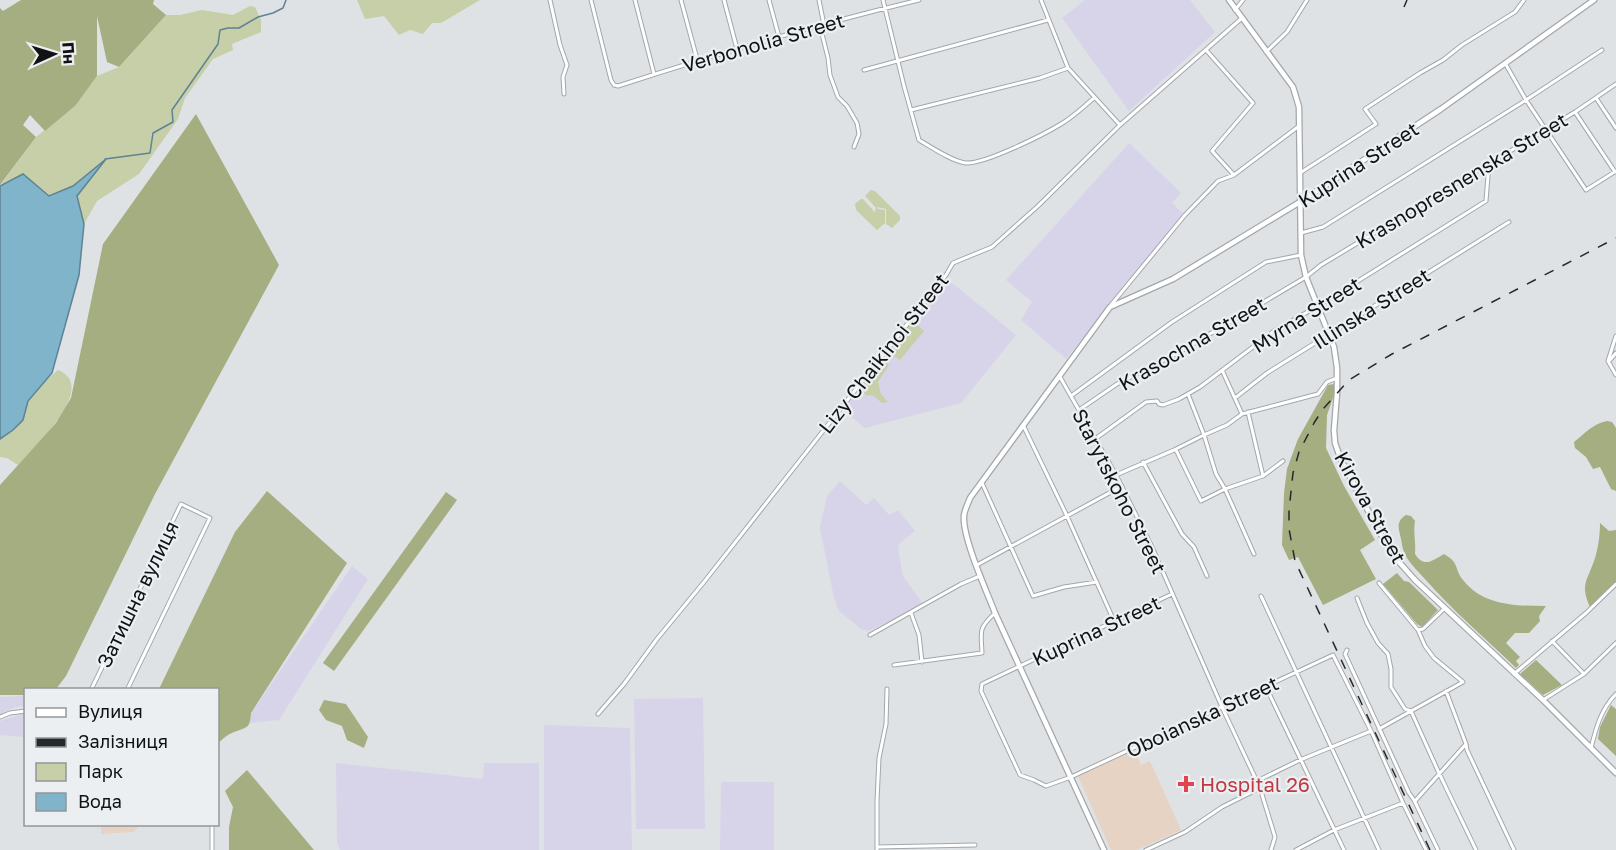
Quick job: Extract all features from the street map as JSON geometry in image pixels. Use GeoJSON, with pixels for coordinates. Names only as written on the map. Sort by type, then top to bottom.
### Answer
{"type":"FeatureCollection","features":[{"type":"Feature","properties":{"kind":"main road","name":"Kirova Street"},"geometry":{"type":"LineString","coordinates":[[1229,0],[1293,87],[1299,107],[1301,255],[1306,277],[1334,347],[1337,378],[1334,430],[1335,443],[1341,460],[1380,533],[1399,562],[1415,580],[1616,772]]}},
{"type":"Feature","properties":{"kind":"main road","name":"Kuprina Street"},"geometry":{"type":"LineString","coordinates":[[1104,850],[980,576],[967,536],[964,517],[970,498],[1110,307],[1173,279],[1300,202],[1441,110],[1594,0]]}},
{"type":"Feature","properties":{"kind":"street"},"geometry":{"type":"LineString","coordinates":[[550,0],[562,55],[567,64],[562,77],[564,94]]}},
{"type":"Feature","properties":{"kind":"street","name":"Verbonolia Street"},"geometry":{"type":"LineString","coordinates":[[591,0],[611,80],[614,85],[618,86],[697,60],[919,0]]}},
{"type":"Feature","properties":{"kind":"street"},"geometry":{"type":"LineString","coordinates":[[635,0],[654,74]]}},
{"type":"Feature","properties":{"kind":"street"},"geometry":{"type":"LineString","coordinates":[[681,0],[697,60]]}},
{"type":"Feature","properties":{"kind":"street"},"geometry":{"type":"LineString","coordinates":[[724,0],[737,49]]}},
{"type":"Feature","properties":{"kind":"street"},"geometry":{"type":"LineString","coordinates":[[770,0],[779,37]]}},
{"type":"Feature","properties":{"kind":"street"},"geometry":{"type":"LineString","coordinates":[[819,0],[830,75],[838,97],[847,106],[857,123],[860,134],[854,147]]}},
{"type":"Feature","properties":{"kind":"street"},"geometry":{"type":"LineString","coordinates":[[884,0],[920,140],[962,163],[983,160],[1023,144],[1062,123],[1094,98]]}},
{"type":"Feature","properties":{"kind":"street"},"geometry":{"type":"LineString","coordinates":[[1041,0],[1047,20],[1068,68],[1120,125]]}},
{"type":"Feature","properties":{"kind":"street"},"geometry":{"type":"LineString","coordinates":[[1235,10],[1243,0]]}},
{"type":"Feature","properties":{"kind":"street"},"geometry":{"type":"LineString","coordinates":[[1266,52],[1281,38],[1307,0]]}},
{"type":"Feature","properties":{"kind":"street","name":"Kuprina Street"},"geometry":{"type":"LineString","coordinates":[[1300,173],[1376,124],[1365,109],[1515,12],[1524,0]]}},
{"type":"Feature","properties":{"kind":"street","name":"Lizy Chaikinoi Street"},"geometry":{"type":"LineString","coordinates":[[598,714],[624,684],[953,263],[992,247],[1038,206],[1120,125],[1242,18]]}},
{"type":"Feature","properties":{"kind":"street"},"geometry":{"type":"LineString","coordinates":[[864,70],[1047,20]]}},
{"type":"Feature","properties":{"kind":"street"},"geometry":{"type":"LineString","coordinates":[[1206,50],[1253,102],[1212,151],[1234,175]]}},
{"type":"Feature","properties":{"kind":"street","name":"Krasnopresnenska Street"},"geometry":{"type":"LineString","coordinates":[[1300,233],[1323,227],[1602,50]]}},
{"type":"Feature","properties":{"kind":"street"},"geometry":{"type":"LineString","coordinates":[[1505,63],[1526,100],[1586,190],[1615,171],[1575,112]]}},
{"type":"Feature","properties":{"kind":"street"},"geometry":{"type":"LineString","coordinates":[[911,110],[1040,78],[1068,68]]}},
{"type":"Feature","properties":{"kind":"street","name":"Krasnopresnenska Street"},"geometry":{"type":"LineString","coordinates":[[1306,277],[1321,265],[1575,112],[1616,84]]}},
{"type":"Feature","properties":{"kind":"street"},"geometry":{"type":"LineString","coordinates":[[1596,98],[1616,128]]}},
{"type":"Feature","properties":{"kind":"street","name":"Kuprina Street"},"geometry":{"type":"LineString","coordinates":[[1110,307],[1185,215],[1218,182],[1234,175],[1299,126]]}},
{"type":"Feature","properties":{"kind":"street","name":"Myrna Street"},"geometry":{"type":"LineString","coordinates":[[1095,439],[1146,402],[1157,401],[1163,405],[1200,387],[1274,332],[1486,201],[1489,163]]}},
{"type":"Feature","properties":{"kind":"street","name":"Illinska Street"},"geometry":{"type":"LineString","coordinates":[[1234,398],[1267,373],[1509,222]]}},
{"type":"Feature","properties":{"kind":"street"},"geometry":{"type":"LineString","coordinates":[[1071,396],[1172,322],[1266,262],[1301,255]]}},
{"type":"Feature","properties":{"kind":"street","name":"Krasochna Street"},"geometry":{"type":"LineString","coordinates":[[1079,410],[1117,384],[1176,354],[1306,277]]}},
{"type":"Feature","properties":{"kind":"street"},"geometry":{"type":"LineString","coordinates":[[1616,336],[1608,361],[1616,375]]}},
{"type":"Feature","properties":{"kind":"street"},"geometry":{"type":"LineString","coordinates":[[1608,361],[1616,353]]}},
{"type":"Feature","properties":{"kind":"street"},"geometry":{"type":"LineString","coordinates":[[1222,370],[1242,414]]}},
{"type":"Feature","properties":{"kind":"street","name":"Starytskoho Street"},"geometry":{"type":"LineString","coordinates":[[1059,375],[1122,486],[1152,547],[1260,788],[1275,837],[1271,850]]}},
{"type":"Feature","properties":{"kind":"street"},"geometry":{"type":"LineString","coordinates":[[1116,475],[1176,450],[1227,425],[1242,414],[1318,394],[1327,382],[1337,378]]}},
{"type":"Feature","properties":{"kind":"street"},"geometry":{"type":"LineString","coordinates":[[1188,394],[1216,474],[1254,554]]}},
{"type":"Feature","properties":{"kind":"street"},"geometry":{"type":"LineString","coordinates":[[1248,412],[1263,476]]}},
{"type":"Feature","properties":{"kind":"street"},"geometry":{"type":"LineString","coordinates":[[1023,426],[1067,516],[1114,621]]}},
{"type":"Feature","properties":{"kind":"street"},"geometry":{"type":"LineString","coordinates":[[1176,450],[1201,501],[1225,489],[1263,476],[1283,461]]}},
{"type":"Feature","properties":{"kind":"street"},"geometry":{"type":"LineString","coordinates":[[1143,462],[1182,534],[1194,547],[1207,576]]}},
{"type":"Feature","properties":{"kind":"street"},"geometry":{"type":"LineString","coordinates":[[982,481],[1033,596],[1064,587],[1096,582]]}},
{"type":"Feature","properties":{"kind":"street"},"geometry":{"type":"LineString","coordinates":[[977,566],[1122,486]]}},
{"type":"Feature","properties":{"kind":"street","name":"Затишна вулиця"},"geometry":{"type":"LineString","coordinates":[[92,688],[181,504],[210,518],[128,688]]}},
{"type":"Feature","properties":{"kind":"street"},"geometry":{"type":"LineString","coordinates":[[870,635],[961,584],[980,576]]}},
{"type":"Feature","properties":{"kind":"street"},"geometry":{"type":"LineString","coordinates":[[1379,583],[1418,630],[1431,654],[1463,682],[1379,729]]}},
{"type":"Feature","properties":{"kind":"street"},"geometry":{"type":"LineString","coordinates":[[1514,674],[1586,613],[1616,584]]}},
{"type":"Feature","properties":{"kind":"street","name":"Kuprina Street"},"geometry":{"type":"LineString","coordinates":[[1071,777],[1046,786],[1020,775],[981,691],[982,684],[1172,594]]}},
{"type":"Feature","properties":{"kind":"street"},"geometry":{"type":"LineString","coordinates":[[1261,596],[1379,850]]}},
{"type":"Feature","properties":{"kind":"street"},"geometry":{"type":"LineString","coordinates":[[1357,598],[1366,623],[1388,654],[1391,687],[1405,709],[1411,711],[1476,850]]}},
{"type":"Feature","properties":{"kind":"street"},"geometry":{"type":"LineString","coordinates":[[1418,630],[1424,629],[1445,608]]}},
{"type":"Feature","properties":{"kind":"street"},"geometry":{"type":"LineString","coordinates":[[911,613],[919,635],[922,662]]}},
{"type":"Feature","properties":{"kind":"street"},"geometry":{"type":"LineString","coordinates":[[894,665],[982,653],[981,632],[984,623],[995,613]]}},
{"type":"Feature","properties":{"kind":"street"},"geometry":{"type":"LineString","coordinates":[[1552,641],[1584,674]]}},
{"type":"Feature","properties":{"kind":"street"},"geometry":{"type":"LineString","coordinates":[[1543,700],[1584,674],[1616,643]]}},
{"type":"Feature","properties":{"kind":"street"},"geometry":{"type":"LineString","coordinates":[[1347,650],[1345,654],[1379,729],[1438,850]]}},
{"type":"Feature","properties":{"kind":"street","name":"Oboianska Street"},"geometry":{"type":"LineString","coordinates":[[1071,777],[1333,655],[1372,732]]}},
{"type":"Feature","properties":{"kind":"street"},"geometry":{"type":"LineString","coordinates":[[1266,687],[1344,850]]}},
{"type":"Feature","properties":{"kind":"street"},"geometry":{"type":"LineString","coordinates":[[887,689],[886,724],[879,758],[877,849],[975,845]]}},
{"type":"Feature","properties":{"kind":"street"},"geometry":{"type":"LineString","coordinates":[[1446,691],[1467,750],[1514,850]]}},
{"type":"Feature","properties":{"kind":"street"},"geometry":{"type":"LineString","coordinates":[[1591,748],[1596,724],[1616,694]]}},
{"type":"Feature","properties":{"kind":"street"},"geometry":{"type":"LineString","coordinates":[[0,717],[24,711]]}},
{"type":"Feature","properties":{"kind":"street"},"geometry":{"type":"LineString","coordinates":[[1257,782],[1300,760],[1372,732],[1426,850]]}},
{"type":"Feature","properties":{"kind":"street"},"geometry":{"type":"LineString","coordinates":[[1415,801],[1466,744]]}},
{"type":"Feature","properties":{"kind":"street"},"geometry":{"type":"LineString","coordinates":[[1146,850],[1185,832],[1222,807],[1260,788]]}},
{"type":"Feature","properties":{"kind":"street"},"geometry":{"type":"LineString","coordinates":[[1296,850],[1305,848],[1334,830],[1403,803]]}},
{"type":"Feature","properties":{"kind":"street"},"geometry":{"type":"LineString","coordinates":[[212,826],[212,850]]}},
{"type":"Feature","properties":{"kind":"shaded area"},"geometry":{"type":"Polygon","coordinates":[[[1085,0],[1190,0],[1215,32],[1129,111],[1062,18],[1085,0]]]}},
{"type":"Feature","properties":{"kind":"shaded area"},"geometry":{"type":"Polygon","coordinates":[[[1129,143],[1181,193],[1172,203],[1184,214],[1066,359],[1021,320],[1032,302],[1006,280],[1129,143]]]}},
{"type":"Feature","properties":{"kind":"shaded area"},"geometry":{"type":"Polygon","coordinates":[[[946,278],[1016,335],[961,403],[865,428],[841,408],[946,278]]]}},
{"type":"Feature","properties":{"kind":"shaded area"},"geometry":{"type":"Polygon","coordinates":[[[840,481],[866,505],[874,498],[889,515],[898,510],[915,531],[899,544],[898,549],[903,576],[923,604],[869,631],[861,629],[839,611],[834,598],[820,528],[827,496],[840,481]]]}},
{"type":"Feature","properties":{"kind":"shaded area"},"geometry":{"type":"Polygon","coordinates":[[[352,566],[368,579],[279,720],[250,723],[251,713],[352,566]]]}},
{"type":"Feature","properties":{"kind":"shaded area"},"geometry":{"type":"Polygon","coordinates":[[[24,696],[24,706],[15,707],[0,714],[0,697],[24,696]]]}},
{"type":"Feature","properties":{"kind":"shaded area"},"geometry":{"type":"Polygon","coordinates":[[[703,698],[705,829],[636,829],[634,699],[703,698]]]}},
{"type":"Feature","properties":{"kind":"shaded area"},"geometry":{"type":"Polygon","coordinates":[[[23,714],[23,737],[0,735],[0,721],[23,714]]]}},
{"type":"Feature","properties":{"kind":"shaded area"},"geometry":{"type":"Polygon","coordinates":[[[544,725],[630,728],[632,850],[544,850],[544,725]]]}},
{"type":"Feature","properties":{"kind":"shaded area"},"geometry":{"type":"Polygon","coordinates":[[[1134,750],[1141,765],[1150,761],[1181,830],[1137,850],[1111,850],[1078,776],[1134,750]]]}},
{"type":"Feature","properties":{"kind":"shaded area"},"geometry":{"type":"Polygon","coordinates":[[[336,763],[483,779],[484,763],[539,763],[539,850],[340,850],[337,843],[336,763]]]}},
{"type":"Feature","properties":{"kind":"shaded area"},"geometry":{"type":"Polygon","coordinates":[[[721,782],[774,782],[774,850],[720,850],[721,782]]]}},
{"type":"Feature","properties":{"kind":"shaded area"},"geometry":{"type":"Polygon","coordinates":[[[101,826],[139,826],[134,832],[101,834],[101,826]]]}},
{"type":"Feature","properties":{"kind":"green space"},"geometry":{"type":"Polygon","coordinates":[[[21,0],[154,0],[153,4],[166,15],[119,67],[107,62],[97,16],[97,76],[76,105],[45,131],[30,115],[23,125],[36,137],[0,185],[0,8],[3,11],[21,0]]]}},
{"type":"Feature","properties":{"kind":"green space"},"geometry":{"type":"Polygon","coordinates":[[[357,0],[480,0],[441,23],[432,23],[423,34],[410,30],[399,35],[384,16],[365,19],[357,0]]]}},
{"type":"Feature","properties":{"kind":"green space"},"geometry":{"type":"Polygon","coordinates":[[[250,6],[255,7],[261,20],[261,32],[232,44],[233,50],[213,59],[185,98],[178,119],[139,174],[97,201],[84,224],[76,196],[103,161],[73,186],[49,196],[23,174],[0,186],[36,137],[76,105],[97,76],[119,67],[166,15],[180,15],[202,10],[233,15],[250,6]]]}},
{"type":"Feature","properties":{"kind":"green space"},"geometry":{"type":"Polygon","coordinates":[[[196,114],[279,265],[155,494],[66,676],[57,688],[24,688],[24,695],[0,695],[0,485],[56,423],[71,398],[103,244],[196,114]]]}},
{"type":"Feature","properties":{"kind":"green space"},"geometry":{"type":"Polygon","coordinates":[[[871,190],[875,191],[900,216],[900,220],[892,228],[886,224],[886,209],[877,207],[885,210],[885,223],[877,230],[856,210],[855,204],[863,199],[874,213],[876,208],[865,196],[871,190]]]}},
{"type":"Feature","properties":{"kind":"green space"},"geometry":{"type":"Polygon","coordinates":[[[912,320],[924,331],[900,360],[892,355],[896,349],[894,347],[890,352],[887,351],[912,320]]]}},
{"type":"Feature","properties":{"kind":"green space"},"geometry":{"type":"Polygon","coordinates":[[[882,359],[889,365],[878,382],[881,394],[888,402],[882,403],[874,396],[867,396],[859,388],[882,359]]]}},
{"type":"Feature","properties":{"kind":"green space"},"geometry":{"type":"Polygon","coordinates":[[[58,370],[69,378],[72,390],[68,403],[59,418],[18,465],[7,458],[0,457],[0,439],[25,415],[28,401],[58,370]]]}},
{"type":"Feature","properties":{"kind":"green space"},"geometry":{"type":"Polygon","coordinates":[[[1334,384],[1334,395],[1327,415],[1326,448],[1344,486],[1375,540],[1360,550],[1376,579],[1323,605],[1298,557],[1289,560],[1282,545],[1284,493],[1287,469],[1298,439],[1328,385],[1334,384]]]}},
{"type":"Feature","properties":{"kind":"green space"},"geometry":{"type":"Polygon","coordinates":[[[1607,421],[1612,422],[1616,428],[1616,491],[1611,489],[1600,467],[1593,469],[1586,457],[1575,448],[1574,442],[1593,426],[1607,421]]]}},
{"type":"Feature","properties":{"kind":"green space"},"geometry":{"type":"Polygon","coordinates":[[[267,491],[347,563],[251,713],[249,725],[219,742],[219,688],[159,688],[235,532],[267,491]]]}},
{"type":"Feature","properties":{"kind":"green space"},"geometry":{"type":"Polygon","coordinates":[[[446,492],[457,500],[334,671],[323,663],[446,492]]]}},
{"type":"Feature","properties":{"kind":"green space"},"geometry":{"type":"Polygon","coordinates":[[[1406,515],[1411,516],[1415,521],[1415,554],[1422,561],[1428,562],[1444,554],[1455,563],[1463,580],[1480,595],[1512,605],[1546,606],[1539,616],[1540,621],[1529,633],[1515,633],[1506,643],[1520,657],[1516,661],[1519,665],[1516,668],[1410,563],[1403,550],[1399,529],[1400,520],[1406,515]]]}},
{"type":"Feature","properties":{"kind":"green space"},"geometry":{"type":"Polygon","coordinates":[[[1600,523],[1609,531],[1616,530],[1616,582],[1590,607],[1585,588],[1597,552],[1600,523]]]}},
{"type":"Feature","properties":{"kind":"green space"},"geometry":{"type":"Polygon","coordinates":[[[1397,573],[1438,610],[1422,627],[1383,584],[1397,573]]]}},
{"type":"Feature","properties":{"kind":"green space"},"geometry":{"type":"Polygon","coordinates":[[[1536,660],[1562,685],[1543,695],[1520,674],[1536,660]]]}},
{"type":"Feature","properties":{"kind":"green space"},"geometry":{"type":"Polygon","coordinates":[[[324,700],[346,704],[368,737],[364,748],[347,740],[342,726],[326,720],[319,710],[324,700]]]}},
{"type":"Feature","properties":{"kind":"green space"},"geometry":{"type":"Polygon","coordinates":[[[1611,705],[1616,709],[1616,756],[1598,739],[1600,727],[1611,705]]]}},
{"type":"Feature","properties":{"kind":"green space"},"geometry":{"type":"Polygon","coordinates":[[[247,770],[314,850],[229,850],[229,827],[233,807],[225,791],[247,770]]]}},
{"type":"Feature","properties":{"kind":"water"},"geometry":{"type":"Polygon","coordinates":[[[106,159],[77,196],[84,224],[79,275],[52,373],[28,401],[23,420],[0,439],[0,186],[23,174],[49,196],[73,186],[106,159]]]}},
{"type":"Feature","properties":{"kind":"waterway"},"geometry":{"type":"LineString","coordinates":[[105,159],[150,153],[153,133],[173,122],[172,110],[218,44],[220,30],[239,28],[258,17],[273,13],[283,8],[286,0]]}},
{"type":"Feature","properties":{"kind":"railway"},"geometry":{"type":"LineString","coordinates":[[1404,7],[1407,0]]}},
{"type":"Feature","properties":{"kind":"railway"},"geometry":{"type":"LineString","coordinates":[[1430,850],[1295,561],[1289,529],[1289,510],[1293,473],[1299,452],[1323,409],[1349,380],[1392,354],[1616,238]]}},
{"type":"Feature","properties":{"kind":"place","name":"Hospital 26"},"geometry":{"type":"Point","coordinates":[1186,784]}}]}
